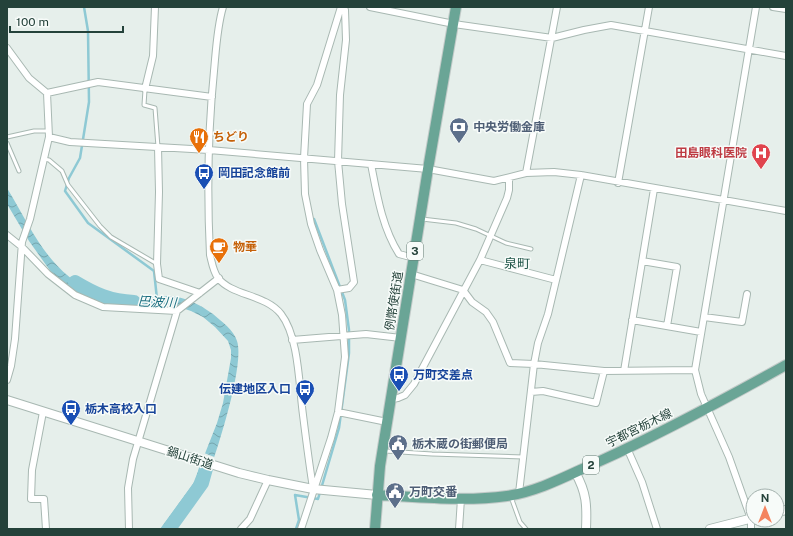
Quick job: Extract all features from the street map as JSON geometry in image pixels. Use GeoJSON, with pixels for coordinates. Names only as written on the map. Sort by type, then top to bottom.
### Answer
{"type":"FeatureCollection","features":[{"type":"Feature","properties":{"kind":"main road","name":"例幣使街道"},"geometry":{"type":"LineString","coordinates":[[376,529],[377,495],[387,422],[456,7]]}},
{"type":"Feature","properties":{"kind":"main road","name":"宇都宮栃木線"},"geometry":{"type":"LineString","coordinates":[[377,495],[461,499],[485,498],[515,494],[535,489],[627,448],[786,366]]}},
{"type":"Feature","properties":{"kind":"street"},"geometry":{"type":"LineString","coordinates":[[145,89],[153,56],[155,7]]}},
{"type":"Feature","properties":{"kind":"street"},"geometry":{"type":"LineString","coordinates":[[224,7],[221,15],[217,45],[209,150],[210,255],[213,268],[219,278],[229,286],[263,300],[281,314],[285,321],[296,355],[313,489]]}},
{"type":"Feature","properties":{"kind":"street"},"geometry":{"type":"LineString","coordinates":[[301,529],[338,412],[345,357],[342,315],[337,290],[322,257],[311,224],[305,194],[304,158],[307,104],[317,86],[336,20],[342,7]]}},
{"type":"Feature","properties":{"kind":"street"},"geometry":{"type":"LineString","coordinates":[[337,290],[349,288],[354,282],[342,204],[338,161],[340,95],[346,40],[345,10],[342,7]]}},
{"type":"Feature","properties":{"kind":"street"},"geometry":{"type":"LineString","coordinates":[[370,7],[454,24],[552,38],[611,25],[786,56]]}},
{"type":"Feature","properties":{"kind":"street"},"geometry":{"type":"LineString","coordinates":[[526,173],[557,7]]}},
{"type":"Feature","properties":{"kind":"street"},"geometry":{"type":"LineString","coordinates":[[618,182],[649,7]]}},
{"type":"Feature","properties":{"kind":"street"},"geometry":{"type":"LineString","coordinates":[[745,499],[729,457],[707,408],[697,382],[695,370],[756,7]]}},
{"type":"Feature","properties":{"kind":"street"},"geometry":{"type":"LineString","coordinates":[[773,7],[786,9]]}},
{"type":"Feature","properties":{"kind":"street"},"geometry":{"type":"LineString","coordinates":[[7,48],[29,78],[47,93],[49,134],[30,219],[22,245],[14,339],[11,366],[7,380]]}},
{"type":"Feature","properties":{"kind":"street"},"geometry":{"type":"LineString","coordinates":[[47,93],[98,82],[212,97]]}},
{"type":"Feature","properties":{"kind":"street"},"geometry":{"type":"LineString","coordinates":[[49,134],[70,142],[209,150],[428,169],[494,180],[509,178],[526,173],[554,172],[581,175],[786,211]]}},
{"type":"Feature","properties":{"kind":"street"},"geometry":{"type":"LineString","coordinates":[[158,147],[159,192],[157,264],[159,279],[200,293]]}},
{"type":"Feature","properties":{"kind":"street"},"geometry":{"type":"LineString","coordinates":[[371,164],[382,217],[392,244],[398,254],[414,258]]}},
{"type":"Feature","properties":{"kind":"street"},"geometry":{"type":"LineString","coordinates":[[515,494],[523,457],[534,364],[538,343],[548,314],[581,175]]}},
{"type":"Feature","properties":{"kind":"street"},"geometry":{"type":"LineString","coordinates":[[392,398],[398,398],[405,395],[414,384],[480,260],[507,198],[509,178]]}},
{"type":"Feature","properties":{"kind":"street"},"geometry":{"type":"LineString","coordinates":[[624,370],[654,188]]}},
{"type":"Feature","properties":{"kind":"street"},"geometry":{"type":"LineString","coordinates":[[7,235],[22,245],[48,274],[75,295],[103,307],[178,310]]}},
{"type":"Feature","properties":{"kind":"street"},"geometry":{"type":"LineString","coordinates":[[480,260],[556,280]]}},
{"type":"Feature","properties":{"kind":"street"},"geometry":{"type":"LineString","coordinates":[[642,261],[677,268],[667,326]]}},
{"type":"Feature","properties":{"kind":"street"},"geometry":{"type":"LineString","coordinates":[[411,274],[463,290],[472,302],[486,312],[493,322],[510,363],[604,371],[695,370]]}},
{"type":"Feature","properties":{"kind":"street"},"geometry":{"type":"LineString","coordinates":[[129,529],[128,494],[130,473],[178,310],[219,278]]}},
{"type":"Feature","properties":{"kind":"street"},"geometry":{"type":"LineString","coordinates":[[704,317],[742,322],[747,294]]}},
{"type":"Feature","properties":{"kind":"street"},"geometry":{"type":"LineString","coordinates":[[632,320],[701,332]]}},
{"type":"Feature","properties":{"kind":"street"},"geometry":{"type":"LineString","coordinates":[[292,340],[366,334],[401,338]]}},
{"type":"Feature","properties":{"kind":"street"},"geometry":{"type":"LineString","coordinates":[[531,392],[543,391],[596,403],[604,371]]}},
{"type":"Feature","properties":{"kind":"street","name":"鍋山街道"},"geometry":{"type":"LineString","coordinates":[[7,400],[215,466],[268,480],[313,489],[377,495]]}},
{"type":"Feature","properties":{"kind":"street"},"geometry":{"type":"LineString","coordinates":[[43,412],[32,470],[31,499],[44,499],[46,529]]}},
{"type":"Feature","properties":{"kind":"street"},"geometry":{"type":"LineString","coordinates":[[338,412],[387,422]]}},
{"type":"Feature","properties":{"kind":"street"},"geometry":{"type":"LineString","coordinates":[[627,448],[642,482],[657,529]]}},
{"type":"Feature","properties":{"kind":"street"},"geometry":{"type":"LineString","coordinates":[[575,472],[583,486],[586,500],[586,529]]}},
{"type":"Feature","properties":{"kind":"street"},"geometry":{"type":"LineString","coordinates":[[241,529],[250,519],[268,480]]}},
{"type":"Feature","properties":{"kind":"street"},"geometry":{"type":"LineString","coordinates":[[459,529],[461,499]]}},
{"type":"Feature","properties":{"kind":"street"},"geometry":{"type":"LineString","coordinates":[[710,529],[745,520]]}},
{"type":"Feature","properties":{"kind":"lane"},"geometry":{"type":"LineString","coordinates":[[145,89],[144,105],[155,108],[158,147]]}},
{"type":"Feature","properties":{"kind":"lane"},"geometry":{"type":"LineString","coordinates":[[7,137],[34,130],[49,134]]}},
{"type":"Feature","properties":{"kind":"lane"},"geometry":{"type":"LineString","coordinates":[[7,143],[19,170]]}},
{"type":"Feature","properties":{"kind":"lane"},"geometry":{"type":"LineString","coordinates":[[44,159],[49,160],[62,171],[68,185],[100,226],[111,237],[157,264]]}},
{"type":"Feature","properties":{"kind":"lane"},"geometry":{"type":"LineString","coordinates":[[420,219],[456,223],[476,229],[506,243],[531,249]]}},
{"type":"Feature","properties":{"kind":"lane"},"geometry":{"type":"LineString","coordinates":[[383,450],[461,456],[523,457]]}},
{"type":"Feature","properties":{"kind":"lane"},"geometry":{"type":"LineString","coordinates":[[515,494],[520,522],[526,529]]}},
{"type":"Feature","properties":{"kind":"water"},"geometry":{"type":"Polygon","coordinates":[[[7,188],[44,250],[67,275],[82,286],[100,296],[116,300],[125,301],[160,296],[186,299],[213,314],[227,326],[237,341],[237,369],[234,387],[208,476],[201,483],[175,522],[168,529],[160,529],[193,484],[217,423],[223,403],[231,358],[231,350],[228,341],[203,317],[176,306],[162,304],[120,306],[104,305],[87,299],[51,272],[29,241],[7,204],[7,188]]]}},
{"type":"Feature","properties":{"kind":"pier"},"geometry":{"type":"Polygon","coordinates":[[[204,453],[217,458],[211,474],[198,469],[204,453]]]}},
{"type":"Feature","properties":{"kind":"waterway"},"geometry":{"type":"LineString","coordinates":[[84,7],[88,31],[89,102],[80,158],[69,178],[65,191],[88,223],[154,271],[157,299]]}},
{"type":"Feature","properties":{"kind":"waterway"},"geometry":{"type":"LineString","coordinates":[[296,529],[299,520],[295,495],[318,499],[339,428],[349,353],[349,330],[345,300],[314,219]]}},
{"type":"Feature","properties":{"kind":"waterway","name":"巴波川"},"geometry":{"type":"LineString","coordinates":[[75,282],[103,296],[117,300],[134,302]]}},
{"type":"Feature","properties":{"kind":"waterway","name":"巴波川"},"geometry":{"type":"LineString","coordinates":[[169,529],[202,483],[207,465]]}},
{"type":"Feature","properties":{"kind":"place","name":"中央労働金庫"},"geometry":{"type":"Point","coordinates":[459,144]}},
{"type":"Feature","properties":{"kind":"place","name":"ちどり"},"geometry":{"type":"Point","coordinates":[199,154]}},
{"type":"Feature","properties":{"kind":"place","name":"田島眼科医院"},"geometry":{"type":"Point","coordinates":[761,170]}},
{"type":"Feature","properties":{"kind":"place","name":"岡田記念館前"},"geometry":{"type":"Point","coordinates":[204,190]}},
{"type":"Feature","properties":{"kind":"place","name":"物華"},"geometry":{"type":"Point","coordinates":[219,264]}},
{"type":"Feature","properties":{"kind":"place","name":"万町交差点"},"geometry":{"type":"Point","coordinates":[399,392]}},
{"type":"Feature","properties":{"kind":"place","name":"伝建地区入口"},"geometry":{"type":"Point","coordinates":[305,406]}},
{"type":"Feature","properties":{"kind":"place","name":"栃木高校入口"},"geometry":{"type":"Point","coordinates":[71,426]}},
{"type":"Feature","properties":{"kind":"place","name":"栃木蔵の街郵便局"},"geometry":{"type":"Point","coordinates":[398,461]}},
{"type":"Feature","properties":{"kind":"place","name":"万町交番"},"geometry":{"type":"Point","coordinates":[395,509]}},
{"type":"Feature","properties":{"kind":"district","name":"泉町"},"geometry":{"type":"Point","coordinates":[517,263]}}]}
